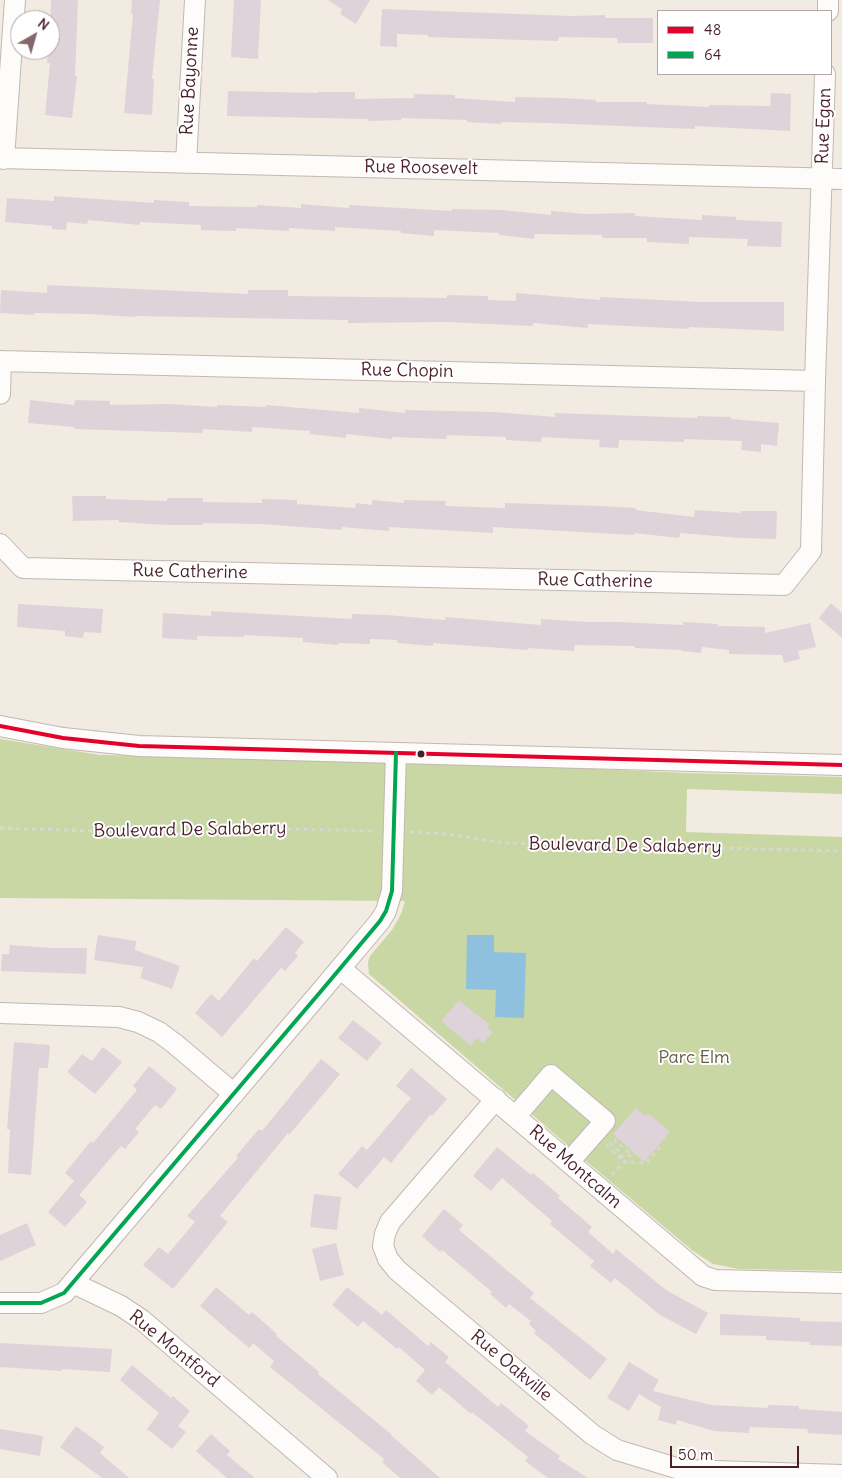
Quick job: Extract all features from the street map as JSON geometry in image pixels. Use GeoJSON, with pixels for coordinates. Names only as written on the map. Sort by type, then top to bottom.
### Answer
{"type":"FeatureCollection","features":[{"type":"Feature","properties":{"kind":"street"},"geometry":{"type":"LineString","coordinates":[[2,158],[15,0]]}},
{"type":"Feature","properties":{"kind":"street","name":"Rue Bayonne"},"geometry":{"type":"LineString","coordinates":[[186,163],[195,0]]}},
{"type":"Feature","properties":{"kind":"street","name":"Rue Egan"},"geometry":{"type":"LineString","coordinates":[[825,75],[832,178]]}},
{"type":"Feature","properties":{"kind":"street","name":"Rue Roosevelt"},"geometry":{"type":"LineString","coordinates":[[2,158],[832,178]]}},
{"type":"Feature","properties":{"kind":"street","name":"Rue Catherine"},"geometry":{"type":"LineString","coordinates":[[0,544],[23,568],[784,585],[811,551],[815,381],[832,178]]}},
{"type":"Feature","properties":{"kind":"street"},"geometry":{"type":"LineString","coordinates":[[0,361],[0,394]]}},
{"type":"Feature","properties":{"kind":"street","name":"Rue Chopin"},"geometry":{"type":"LineString","coordinates":[[0,361],[815,381]]}},
{"type":"Feature","properties":{"kind":"street"},"geometry":{"type":"LineString","coordinates":[[0,726],[63,738],[114,744],[190,748],[842,766]]}},
{"type":"Feature","properties":{"kind":"street"},"geometry":{"type":"LineString","coordinates":[[0,1303],[41,1303],[54,1299],[64,1293],[380,921],[390,903],[392,891],[396,754]]}},
{"type":"Feature","properties":{"kind":"street","name":"Rue Montcalm"},"geometry":{"type":"LineString","coordinates":[[341,969],[703,1276],[715,1280],[842,1283]]}},
{"type":"Feature","properties":{"kind":"street"},"geometry":{"type":"LineString","coordinates":[[0,1013],[119,1017],[138,1022],[159,1032],[170,1040],[234,1094]]}},
{"type":"Feature","properties":{"kind":"street"},"geometry":{"type":"LineString","coordinates":[[516,1116],[551,1075],[605,1121],[569,1162]]}},
{"type":"Feature","properties":{"kind":"street","name":"Rue Oakville"},"geometry":{"type":"LineString","coordinates":[[496,1099],[390,1222],[383,1246],[388,1259],[397,1270],[592,1435],[618,1450],[683,1470],[842,1475]]}},
{"type":"Feature","properties":{"kind":"street","name":"Rue Montford"},"geometry":{"type":"LineString","coordinates":[[73,1283],[122,1306],[142,1320],[327,1478]]}},
{"type":"Feature","properties":{"kind":"path","name":"Boulevard De Salaberry"},"geometry":{"type":"LineString","coordinates":[[0,828],[184,834],[246,828],[380,831]]}},
{"type":"Feature","properties":{"kind":"path","name":"Boulevard De Salaberry"},"geometry":{"type":"LineString","coordinates":[[409,832],[446,834],[504,843],[842,851]]}},
{"type":"Feature","properties":{"kind":"path"},"geometry":{"type":"LineString","coordinates":[[594,1134],[625,1160],[646,1163],[659,1146]]}},
{"type":"Feature","properties":{"kind":"path"},"geometry":{"type":"LineString","coordinates":[[613,1138],[632,1153],[625,1160],[610,1142],[613,1138]]}},
{"type":"Feature","properties":{"kind":"green space","name":"Parc Elm"},"geometry":{"type":"Polygon","coordinates":[[[0,739],[100,755],[438,762],[685,773],[842,777],[842,794],[687,789],[686,832],[842,837],[842,1271],[739,1269],[713,1264],[693,1251],[586,1161],[369,974],[368,962],[370,956],[392,930],[401,914],[405,901],[0,898],[0,739]]]}},
{"type":"Feature","properties":{"kind":"water"},"geometry":{"type":"Polygon","coordinates":[[[467,935],[494,935],[494,952],[526,953],[524,1018],[495,1017],[496,990],[466,989],[467,935]]]}},
{"type":"Feature","properties":{"kind":"building"},"geometry":{"type":"Polygon","coordinates":[[[51,0],[78,0],[75,76],[77,76],[72,118],[45,115],[50,63],[47,63],[47,60],[60,60],[60,10],[51,10],[51,0]]]}},
{"type":"Feature","properties":{"kind":"building"},"geometry":{"type":"Polygon","coordinates":[[[132,0],[160,0],[152,79],[154,79],[152,115],[124,113],[133,14],[131,14],[132,0]]]}},
{"type":"Feature","properties":{"kind":"building"},"geometry":{"type":"Polygon","coordinates":[[[234,0],[261,0],[258,59],[231,57],[234,0]]]}},
{"type":"Feature","properties":{"kind":"building"},"geometry":{"type":"Polygon","coordinates":[[[328,0],[370,0],[356,24],[340,14],[342,9],[328,0]]]}},
{"type":"Feature","properties":{"kind":"building"},"geometry":{"type":"Polygon","coordinates":[[[382,9],[571,16],[605,15],[605,18],[653,18],[653,43],[618,43],[617,38],[559,37],[558,41],[428,37],[428,35],[397,34],[397,47],[380,46],[382,9]]]}},
{"type":"Feature","properties":{"kind":"building"},"geometry":{"type":"Polygon","coordinates":[[[228,91],[355,92],[355,99],[414,98],[414,94],[455,95],[455,98],[515,102],[515,97],[562,98],[596,100],[596,102],[647,102],[647,104],[709,107],[709,105],[770,106],[771,93],[791,94],[790,131],[695,126],[695,129],[547,123],[501,122],[501,124],[467,122],[467,120],[401,118],[401,120],[368,121],[368,119],[227,116],[228,91]]]}},
{"type":"Feature","properties":{"kind":"building"},"geometry":{"type":"Polygon","coordinates":[[[54,196],[154,203],[154,200],[189,202],[189,206],[257,207],[257,205],[301,208],[301,204],[349,208],[349,205],[452,211],[452,209],[501,210],[551,215],[551,211],[585,214],[635,213],[635,216],[702,220],[702,215],[736,217],[736,220],[782,222],[781,247],[747,246],[748,239],[689,237],[689,244],[647,242],[647,238],[602,238],[602,235],[535,234],[534,239],[499,235],[499,233],[434,230],[434,236],[401,233],[401,231],[335,227],[335,231],[289,228],[289,231],[236,228],[236,231],[201,230],[201,225],[140,222],[140,225],[88,220],[87,224],[67,222],[66,230],[52,229],[52,226],[5,222],[7,198],[54,201],[54,196]]]}},
{"type":"Feature","properties":{"kind":"building"},"geometry":{"type":"Polygon","coordinates":[[[47,285],[248,294],[248,290],[288,290],[288,296],[447,298],[447,295],[488,296],[488,300],[516,301],[516,293],[600,300],[600,297],[701,302],[784,302],[784,331],[588,324],[588,328],[533,323],[533,326],[447,322],[348,323],[348,320],[0,313],[1,290],[47,293],[47,285]]]}},
{"type":"Feature","properties":{"kind":"building"},"geometry":{"type":"Polygon","coordinates":[[[30,400],[74,405],[75,400],[110,401],[110,405],[169,404],[217,407],[217,405],[266,407],[266,405],[359,413],[359,408],[405,413],[405,410],[495,412],[555,417],[555,413],[697,418],[697,416],[731,417],[731,419],[779,423],[777,446],[761,444],[761,452],[741,450],[742,441],[684,439],[684,442],[619,440],[618,448],[599,447],[600,440],[542,437],[541,442],[506,440],[506,437],[447,435],[446,439],[392,437],[392,439],[346,434],[346,438],[310,434],[310,431],[252,427],[252,432],[203,429],[202,433],[74,429],[74,427],[28,423],[30,400]]]}},
{"type":"Feature","properties":{"kind":"building"},"geometry":{"type":"Polygon","coordinates":[[[72,496],[106,496],[106,499],[167,501],[167,498],[203,498],[203,502],[262,503],[262,499],[297,500],[297,504],[355,508],[356,503],[372,505],[372,500],[404,503],[404,500],[446,501],[445,506],[505,508],[505,503],[600,506],[636,508],[635,510],[694,517],[695,510],[741,513],[741,511],[777,511],[776,539],[680,533],[679,538],[634,533],[634,535],[493,527],[493,533],[389,527],[389,531],[342,527],[342,530],[261,524],[203,523],[203,525],[167,525],[119,522],[119,520],[73,521],[72,496]]]}},
{"type":"Feature","properties":{"kind":"building"},"geometry":{"type":"Polygon","coordinates":[[[831,603],[842,613],[842,638],[819,618],[831,603]]]}},
{"type":"Feature","properties":{"kind":"building"},"geometry":{"type":"Polygon","coordinates":[[[18,604],[103,609],[101,633],[84,632],[83,638],[65,636],[65,631],[17,627],[18,604]]]}},
{"type":"Feature","properties":{"kind":"building"},"geometry":{"type":"Polygon","coordinates":[[[211,611],[352,619],[352,614],[445,620],[445,617],[541,625],[541,619],[683,625],[683,622],[718,624],[718,626],[765,627],[765,633],[810,623],[816,647],[798,651],[800,659],[784,663],[782,655],[729,654],[729,650],[702,647],[701,653],[682,650],[635,648],[635,646],[575,645],[574,651],[528,648],[528,650],[433,643],[433,646],[397,643],[397,640],[370,639],[370,644],[338,643],[338,645],[303,642],[303,638],[244,635],[244,637],[197,636],[197,640],[162,638],[163,613],[211,616],[211,611]]]}},
{"type":"Feature","properties":{"kind":"building"},"geometry":{"type":"Polygon","coordinates":[[[286,927],[304,942],[295,953],[298,956],[285,971],[281,968],[222,1037],[195,1013],[211,994],[219,1001],[254,958],[257,961],[286,927]]]}},
{"type":"Feature","properties":{"kind":"building"},"geometry":{"type":"Polygon","coordinates":[[[98,935],[136,941],[135,950],[180,966],[172,989],[140,978],[143,967],[94,960],[98,935]]]}},
{"type":"Feature","properties":{"kind":"building"},"geometry":{"type":"Polygon","coordinates":[[[10,945],[87,948],[86,974],[1,971],[2,954],[9,954],[10,945]]]}},
{"type":"Feature","properties":{"kind":"building"},"geometry":{"type":"Polygon","coordinates":[[[459,1000],[489,1024],[487,1027],[493,1032],[483,1043],[477,1038],[471,1046],[441,1021],[459,1000]]]}},
{"type":"Feature","properties":{"kind":"building"},"geometry":{"type":"Polygon","coordinates":[[[353,1020],[382,1043],[367,1061],[338,1038],[353,1020]]]}},
{"type":"Feature","properties":{"kind":"building"},"geometry":{"type":"Polygon","coordinates":[[[14,1042],[50,1045],[48,1068],[39,1068],[31,1175],[8,1173],[10,1129],[7,1129],[14,1042]]]}},
{"type":"Feature","properties":{"kind":"building"},"geometry":{"type":"Polygon","coordinates":[[[103,1047],[122,1062],[95,1094],[67,1072],[82,1054],[92,1061],[103,1047]]]}},
{"type":"Feature","properties":{"kind":"building"},"geometry":{"type":"Polygon","coordinates":[[[321,1059],[340,1074],[289,1135],[288,1133],[220,1216],[228,1222],[173,1289],[143,1265],[159,1247],[168,1254],[195,1222],[187,1216],[238,1158],[236,1156],[259,1129],[262,1131],[321,1059]]]}},
{"type":"Feature","properties":{"kind":"building"},"geometry":{"type":"Polygon","coordinates":[[[149,1066],[177,1089],[161,1109],[155,1105],[135,1129],[139,1132],[125,1149],[121,1146],[79,1195],[87,1202],[65,1227],[48,1212],[74,1181],[65,1173],[137,1090],[133,1086],[149,1066]]]}},
{"type":"Feature","properties":{"kind":"building"},"geometry":{"type":"Polygon","coordinates":[[[411,1068],[447,1099],[432,1116],[430,1115],[391,1163],[384,1157],[357,1189],[338,1174],[362,1146],[367,1150],[411,1098],[396,1086],[411,1068]]]}},
{"type":"Feature","properties":{"kind":"building"},"geometry":{"type":"Polygon","coordinates":[[[636,1108],[645,1116],[648,1113],[670,1132],[644,1162],[613,1134],[636,1108]]]}},
{"type":"Feature","properties":{"kind":"building"},"geometry":{"type":"Polygon","coordinates":[[[497,1147],[531,1175],[533,1173],[560,1196],[558,1198],[592,1227],[588,1232],[613,1254],[616,1249],[666,1290],[708,1313],[696,1334],[660,1315],[615,1278],[611,1283],[590,1266],[594,1261],[550,1224],[552,1221],[502,1178],[491,1191],[473,1176],[497,1147]]]}},
{"type":"Feature","properties":{"kind":"building"},"geometry":{"type":"Polygon","coordinates":[[[314,1194],[341,1197],[337,1230],[310,1227],[314,1194]]]}},
{"type":"Feature","properties":{"kind":"building"},"geometry":{"type":"Polygon","coordinates":[[[444,1209],[463,1225],[459,1230],[534,1293],[530,1298],[607,1359],[590,1380],[534,1333],[536,1331],[529,1324],[531,1321],[509,1304],[506,1308],[490,1294],[492,1292],[442,1250],[440,1252],[422,1236],[444,1209]]]}},
{"type":"Feature","properties":{"kind":"building"},"geometry":{"type":"Polygon","coordinates":[[[27,1223],[36,1245],[0,1261],[0,1235],[27,1223]]]}},
{"type":"Feature","properties":{"kind":"building"},"geometry":{"type":"Polygon","coordinates":[[[336,1243],[344,1275],[320,1281],[312,1249],[336,1243]]]}},
{"type":"Feature","properties":{"kind":"building"},"geometry":{"type":"Polygon","coordinates":[[[216,1287],[249,1315],[252,1312],[277,1334],[276,1336],[319,1372],[318,1374],[391,1434],[440,1478],[400,1478],[382,1462],[384,1459],[270,1367],[274,1361],[253,1343],[249,1348],[200,1306],[216,1287]]]}},
{"type":"Feature","properties":{"kind":"building"},"geometry":{"type":"Polygon","coordinates":[[[347,1287],[382,1315],[386,1310],[428,1346],[431,1342],[449,1357],[445,1362],[498,1407],[501,1403],[529,1426],[525,1431],[560,1456],[558,1459],[588,1478],[548,1478],[525,1461],[528,1457],[439,1387],[432,1395],[416,1381],[425,1370],[399,1347],[397,1349],[363,1321],[358,1327],[332,1305],[347,1287]]]}},
{"type":"Feature","properties":{"kind":"building"},"geometry":{"type":"Polygon","coordinates":[[[720,1314],[800,1318],[800,1321],[842,1322],[842,1346],[809,1345],[810,1342],[766,1340],[766,1336],[720,1335],[720,1314]]]}},
{"type":"Feature","properties":{"kind":"building"},"geometry":{"type":"Polygon","coordinates":[[[0,1343],[112,1349],[110,1372],[0,1367],[0,1343]]]}},
{"type":"Feature","properties":{"kind":"building"},"geometry":{"type":"Polygon","coordinates":[[[629,1362],[659,1380],[653,1391],[711,1405],[768,1408],[768,1405],[799,1406],[799,1409],[842,1412],[842,1435],[807,1433],[808,1429],[750,1427],[749,1433],[714,1431],[677,1420],[676,1425],[658,1420],[661,1407],[639,1394],[629,1411],[607,1398],[629,1362]]]}},
{"type":"Feature","properties":{"kind":"building"},"geometry":{"type":"Polygon","coordinates":[[[132,1365],[171,1398],[173,1396],[190,1411],[178,1426],[186,1432],[172,1449],[147,1429],[159,1413],[120,1380],[132,1365]]]}},
{"type":"Feature","properties":{"kind":"building"},"geometry":{"type":"Polygon","coordinates":[[[76,1426],[104,1447],[100,1453],[129,1478],[102,1478],[60,1447],[76,1426]]]}},
{"type":"Feature","properties":{"kind":"building"},"geometry":{"type":"Polygon","coordinates":[[[0,1429],[43,1436],[40,1456],[0,1449],[0,1429]]]}},
{"type":"Feature","properties":{"kind":"building"},"geometry":{"type":"Polygon","coordinates":[[[211,1434],[230,1451],[227,1455],[255,1478],[227,1478],[196,1451],[211,1434]]]}},
{"type":"Feature","properties":{"kind":"transit line","name":"48"},"geometry":{"type":"LineString","coordinates":[[0,726],[63,738],[139,746],[842,765]]}},
{"type":"Feature","properties":{"kind":"transit line","name":"64"},"geometry":{"type":"LineString","coordinates":[[0,1303],[41,1303],[64,1293],[380,921],[386,911],[392,891],[396,753]]}}]}
